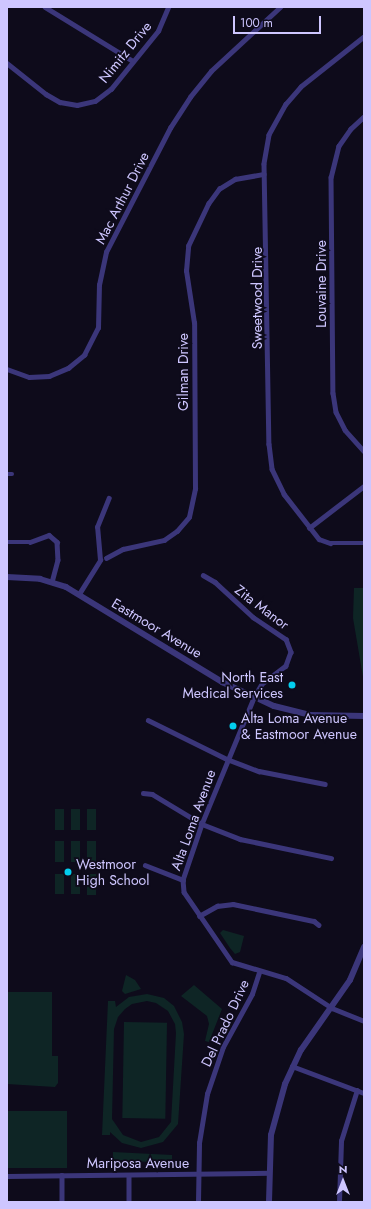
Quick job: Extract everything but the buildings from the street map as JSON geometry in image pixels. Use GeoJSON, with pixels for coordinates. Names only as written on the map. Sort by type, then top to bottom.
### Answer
{"type":"FeatureCollection","features":[{"type":"Feature","properties":{"kind":"street"},"geometry":{"type":"LineString","coordinates":[[45,7],[133,61]]}},
{"type":"Feature","properties":{"kind":"street","name":"Nimitz Drive"},"geometry":{"type":"LineString","coordinates":[[7,63],[52,99],[77,105],[95,101],[103,96],[162,25],[168,7]]}},
{"type":"Feature","properties":{"kind":"street","name":"Mac Arthur Drive"},"geometry":{"type":"LineString","coordinates":[[7,370],[28,377],[49,376],[68,368],[84,355],[98,328],[99,285],[106,252],[170,128],[190,97],[211,71],[280,7]]}},
{"type":"Feature","properties":{"kind":"street","name":"Sweetwood Drive"},"geometry":{"type":"LineString","coordinates":[[364,37],[301,88],[286,104],[269,135],[264,174],[270,457],[279,485],[309,528],[324,542],[364,543]]}},
{"type":"Feature","properties":{"kind":"street","name":"Louvaine Drive"},"geometry":{"type":"LineString","coordinates":[[364,117],[351,129],[339,146],[332,177],[333,393],[336,412],[344,430],[364,451]]}},
{"type":"Feature","properties":{"kind":"street","name":"Gilman Drive"},"geometry":{"type":"LineString","coordinates":[[106,558],[123,550],[164,540],[177,531],[189,517],[195,489],[194,323],[186,271],[188,246],[208,204],[219,189],[243,176],[264,174]]}},
{"type":"Feature","properties":{"kind":"street"},"geometry":{"type":"LineString","coordinates":[[309,528],[364,486]]}},
{"type":"Feature","properties":{"kind":"street"},"geometry":{"type":"LineString","coordinates":[[79,594],[100,560],[98,527],[109,498]]}},
{"type":"Feature","properties":{"kind":"street"},"geometry":{"type":"LineString","coordinates":[[7,542],[30,542],[50,535],[57,542],[58,560],[52,582]]}},
{"type":"Feature","properties":{"kind":"street","name":"Zita Manor"},"geometry":{"type":"LineString","coordinates":[[203,575],[215,582],[253,617],[289,642],[291,652],[289,661],[262,684],[254,698]]}},
{"type":"Feature","properties":{"kind":"street","name":"Eastmoor Avenue"},"geometry":{"type":"LineString","coordinates":[[7,577],[52,582],[79,594],[222,682],[274,706],[310,715],[364,716]]}},
{"type":"Feature","properties":{"kind":"street","name":"Alta Loma Avenue"},"geometry":{"type":"LineString","coordinates":[[254,698],[202,824],[183,880],[184,892],[199,916],[232,962],[296,983],[332,1008],[364,1021]]}},
{"type":"Feature","properties":{"kind":"street"},"geometry":{"type":"LineString","coordinates":[[148,720],[228,759],[259,770],[325,784]]}},
{"type":"Feature","properties":{"kind":"street"},"geometry":{"type":"LineString","coordinates":[[143,793],[152,794],[202,824],[240,839],[331,858]]}},
{"type":"Feature","properties":{"kind":"street"},"geometry":{"type":"LineString","coordinates":[[145,865],[183,880]]}},
{"type":"Feature","properties":{"kind":"street"},"geometry":{"type":"LineString","coordinates":[[199,916],[217,906],[233,904],[314,921],[319,925]]}},
{"type":"Feature","properties":{"kind":"street"},"geometry":{"type":"LineString","coordinates":[[269,1202],[269,1173],[274,1118],[292,1066],[350,980],[364,947]]}},
{"type":"Feature","properties":{"kind":"street","name":"Del Prado Drive"},"geometry":{"type":"LineString","coordinates":[[198,1202],[201,1120],[214,1069],[233,1026],[252,994],[260,972]]}},
{"type":"Feature","properties":{"kind":"street"},"geometry":{"type":"LineString","coordinates":[[292,1066],[364,1093]]}},
{"type":"Feature","properties":{"kind":"street"},"geometry":{"type":"LineString","coordinates":[[339,1202],[341,1141],[357,1090]]}},
{"type":"Feature","properties":{"kind":"street","name":"Mariposa Avenue"},"geometry":{"type":"LineString","coordinates":[[7,1176],[269,1173]]}},
{"type":"Feature","properties":{"kind":"street"},"geometry":{"type":"LineString","coordinates":[[62,1175],[62,1202]]}},
{"type":"Feature","properties":{"kind":"street"},"geometry":{"type":"LineString","coordinates":[[129,1175],[129,1202]]}},
{"type":"Feature","properties":{"kind":"green space"},"geometry":{"type":"Polygon","coordinates":[[[354,588],[364,588],[364,683],[353,618],[354,588]]]}},
{"type":"Feature","properties":{"kind":"green space"},"geometry":{"type":"Polygon","coordinates":[[[55,809],[64,809],[64,830],[55,830],[55,809]]]}},
{"type":"Feature","properties":{"kind":"green space"},"geometry":{"type":"Polygon","coordinates":[[[71,809],[80,809],[80,830],[71,830],[71,809]]]}},
{"type":"Feature","properties":{"kind":"green space"},"geometry":{"type":"Polygon","coordinates":[[[87,809],[96,809],[96,830],[87,830],[87,809]]]}},
{"type":"Feature","properties":{"kind":"green space"},"geometry":{"type":"Polygon","coordinates":[[[55,841],[64,841],[64,862],[55,862],[55,841]]]}},
{"type":"Feature","properties":{"kind":"green space"},"geometry":{"type":"Polygon","coordinates":[[[71,841],[80,841],[80,862],[71,862],[71,841]]]}},
{"type":"Feature","properties":{"kind":"green space"},"geometry":{"type":"Polygon","coordinates":[[[87,841],[96,841],[96,862],[87,862],[87,841]]]}},
{"type":"Feature","properties":{"kind":"green space"},"geometry":{"type":"Polygon","coordinates":[[[55,874],[64,874],[64,894],[55,894],[55,874]]]}},
{"type":"Feature","properties":{"kind":"green space"},"geometry":{"type":"Polygon","coordinates":[[[71,874],[80,874],[80,894],[71,894],[71,874]]]}},
{"type":"Feature","properties":{"kind":"green space"},"geometry":{"type":"Polygon","coordinates":[[[87,874],[96,874],[96,895],[87,895],[87,874]]]}},
{"type":"Feature","properties":{"kind":"green space"},"geometry":{"type":"Polygon","coordinates":[[[223,930],[244,936],[240,952],[235,954],[230,948],[220,933],[223,930]]]}},
{"type":"Feature","properties":{"kind":"green space"},"geometry":{"type":"Polygon","coordinates":[[[126,975],[135,980],[141,989],[125,994],[122,991],[126,975]]]}},
{"type":"Feature","properties":{"kind":"green space"},"geometry":{"type":"Polygon","coordinates":[[[194,985],[222,1009],[209,1042],[205,1041],[209,1024],[207,1016],[181,996],[194,985]]]}},
{"type":"Feature","properties":{"kind":"green space"},"geometry":{"type":"Polygon","coordinates":[[[7,992],[52,992],[52,1056],[58,1056],[58,1083],[55,1087],[7,1084],[7,992]]]}},
{"type":"Feature","properties":{"kind":"green space"},"geometry":{"type":"Polygon","coordinates":[[[147,994],[164,998],[174,1006],[182,1022],[184,1034],[178,1124],[163,1142],[141,1148],[122,1143],[110,1132],[110,1135],[102,1135],[108,1001],[115,1001],[116,1007],[129,997],[147,994]],[[147,1001],[132,1004],[118,1017],[114,1029],[112,1119],[123,1135],[141,1142],[159,1137],[171,1122],[176,1033],[175,1024],[168,1011],[156,1003],[147,1001]]]}},
{"type":"Feature","properties":{"kind":"green space"},"geometry":{"type":"Polygon","coordinates":[[[124,1022],[167,1023],[165,1119],[122,1118],[124,1022]]]}},
{"type":"Feature","properties":{"kind":"green space"},"geometry":{"type":"Polygon","coordinates":[[[7,1111],[67,1111],[67,1168],[7,1168],[7,1111]]]}},
{"type":"Feature","properties":{"kind":"green space"},"geometry":{"type":"Polygon","coordinates":[[[113,1152],[172,1155],[172,1159],[168,1163],[113,1160],[113,1152]]]}},
{"type":"Feature","properties":{"kind":"place","name":"North East Medical Services"},"geometry":{"type":"Point","coordinates":[292,685]}},
{"type":"Feature","properties":{"kind":"place","name":"Alta Loma Avenue & Eastmoor Avenue"},"geometry":{"type":"Point","coordinates":[233,726]}},
{"type":"Feature","properties":{"kind":"place","name":"Westmoor High School"},"geometry":{"type":"Point","coordinates":[68,872]}}]}
